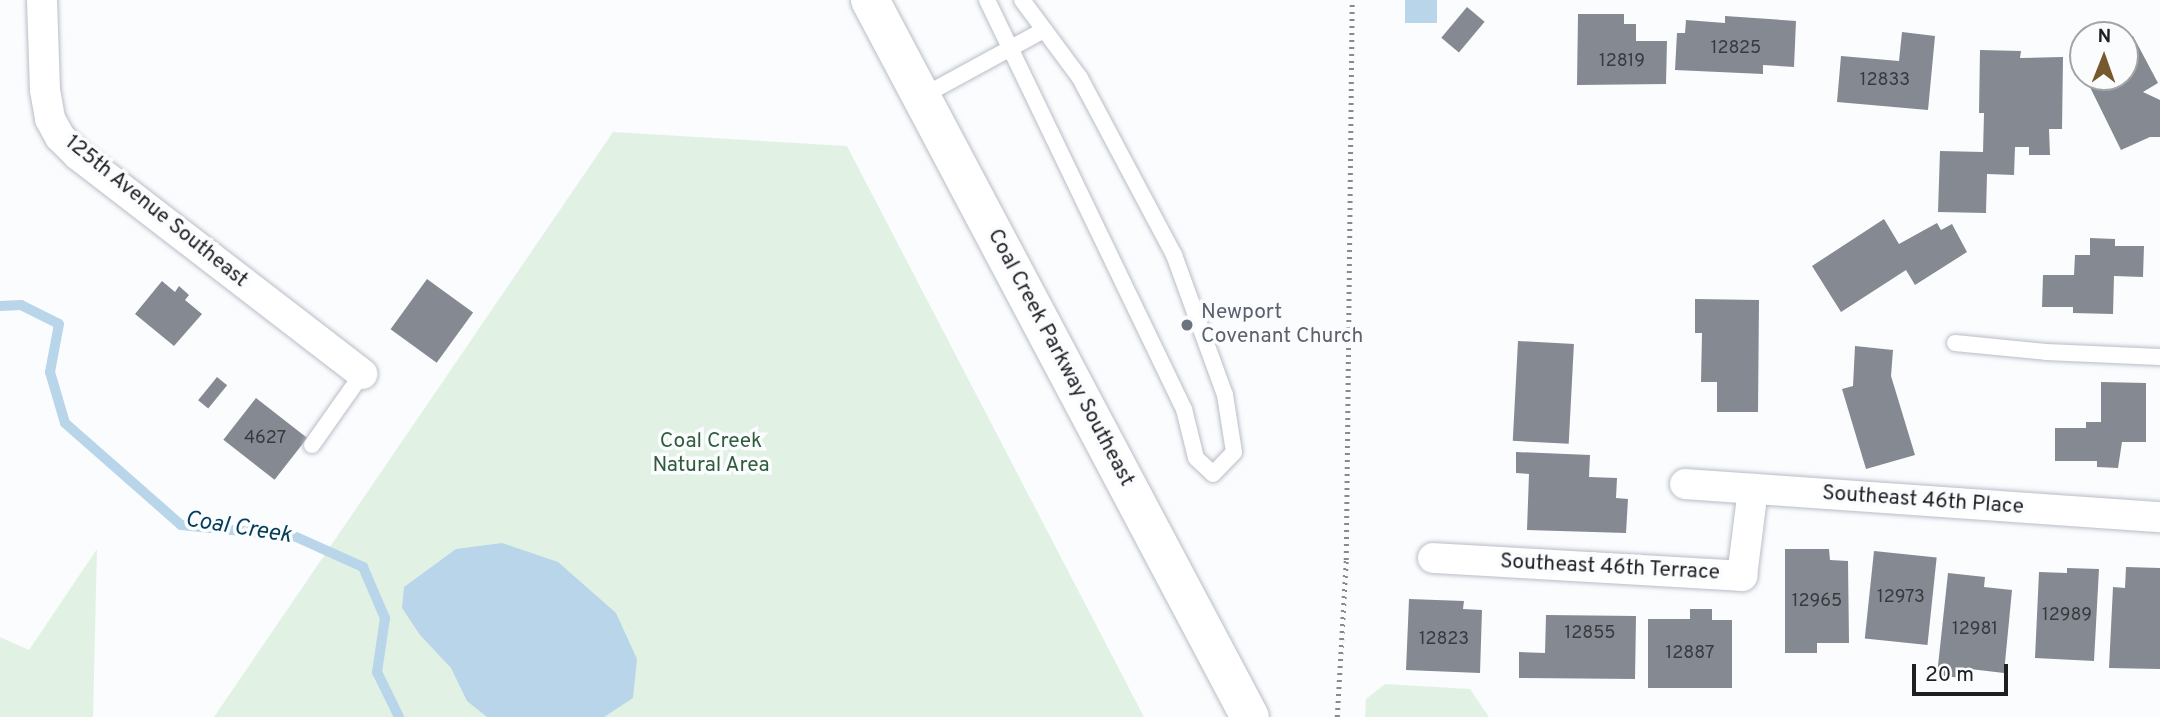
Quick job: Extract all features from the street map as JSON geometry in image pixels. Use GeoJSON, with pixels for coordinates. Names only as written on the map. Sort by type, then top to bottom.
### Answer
{"type":"FeatureCollection","features":[{"type":"Feature","properties":{"kind":"main road","name":"Coal Creek Parkway Southeast"},"geometry":{"type":"LineString","coordinates":[[870,0],[1250,717]]}},
{"type":"Feature","properties":{"kind":"street","name":"125th Avenue Southeast"},"geometry":{"type":"LineString","coordinates":[[42,0],[45,90],[50,119],[60,137],[78,155],[362,374]]}},
{"type":"Feature","properties":{"kind":"street","name":"Southeast 46th Place"},"geometry":{"type":"LineString","coordinates":[[1685,484],[2160,517]]}},
{"type":"Feature","properties":{"kind":"street","name":"Southeast 46th Terrace"},"geometry":{"type":"LineString","coordinates":[[1433,558],[1742,576],[1753,489]]}},
{"type":"Feature","properties":{"kind":"lane"},"geometry":{"type":"LineString","coordinates":[[987,0],[1184,410],[1196,458],[1213,474],[1234,452],[1225,394],[1174,255],[1080,78],[1022,0]]}},
{"type":"Feature","properties":{"kind":"lane"},"geometry":{"type":"LineString","coordinates":[[921,97],[1044,30]]}},
{"type":"Feature","properties":{"kind":"lane"},"geometry":{"type":"LineString","coordinates":[[1955,343],[2046,352],[2160,357]]}},
{"type":"Feature","properties":{"kind":"lane"},"geometry":{"type":"LineString","coordinates":[[312,445],[362,374]]}},
{"type":"Feature","properties":{"kind":"path"},"geometry":{"type":"LineString","coordinates":[[1337,717],[1346,560],[1352,0]]}},
{"type":"Feature","properties":{"kind":"green space","name":"Coal Creek Natural Area"},"geometry":{"type":"Polygon","coordinates":[[[613,132],[847,146],[1144,717],[214,717],[613,132]]]}},
{"type":"Feature","properties":{"kind":"green space"},"geometry":{"type":"Polygon","coordinates":[[[97,549],[93,717],[0,717],[0,637],[29,650],[97,549]]]}},
{"type":"Feature","properties":{"kind":"green space"},"geometry":{"type":"Polygon","coordinates":[[[1385,684],[1470,689],[1489,717],[1365,717],[1366,699],[1385,684]]]}},
{"type":"Feature","properties":{"kind":"water"},"geometry":{"type":"Polygon","coordinates":[[[1405,0],[1437,0],[1437,23],[1405,23],[1405,0]]]}},
{"type":"Feature","properties":{"kind":"water"},"geometry":{"type":"Polygon","coordinates":[[[502,543],[558,562],[616,613],[637,659],[633,698],[604,717],[487,717],[467,701],[451,668],[420,635],[402,608],[404,587],[456,549],[502,543]]]}},
{"type":"Feature","properties":{"kind":"building"},"geometry":{"type":"Polygon","coordinates":[[[1467,7],[1485,22],[1459,52],[1441,38],[1467,7]]]}},
{"type":"Feature","properties":{"kind":"building"},"geometry":{"type":"Polygon","coordinates":[[[1578,14],[1624,14],[1624,24],[1636,24],[1636,41],[1667,41],[1666,84],[1577,85],[1578,14]]]}},
{"type":"Feature","properties":{"kind":"building"},"geometry":{"type":"Polygon","coordinates":[[[1725,16],[1796,21],[1794,67],[1763,65],[1763,74],[1675,70],[1677,33],[1685,33],[1686,20],[1725,23],[1725,16]]]}},
{"type":"Feature","properties":{"kind":"building"},"geometry":{"type":"Polygon","coordinates":[[[1902,32],[1935,36],[1928,110],[1837,102],[1841,56],[1899,61],[1902,32]]]}},
{"type":"Feature","properties":{"kind":"building"},"geometry":{"type":"Polygon","coordinates":[[[2139,47],[2158,83],[2143,92],[2160,100],[2160,137],[2150,137],[2121,150],[2092,91],[2139,91],[2139,47]]]}},
{"type":"Feature","properties":{"kind":"building"},"geometry":{"type":"Polygon","coordinates":[[[1980,50],[2021,51],[2020,58],[2063,57],[2062,129],[2049,129],[2050,155],[2029,155],[2029,147],[2015,147],[2014,175],[1987,174],[1986,213],[1938,212],[1940,151],[1983,152],[1984,113],[1979,113],[1980,50]]]}},
{"type":"Feature","properties":{"kind":"building"},"geometry":{"type":"Polygon","coordinates":[[[1884,219],[1899,244],[1937,223],[1941,230],[1952,224],[1967,252],[1915,285],[1906,270],[1841,312],[1812,266],[1884,219]]]}},
{"type":"Feature","properties":{"kind":"building"},"geometry":{"type":"Polygon","coordinates":[[[2090,238],[2115,239],[2115,246],[2144,246],[2143,277],[2114,276],[2113,314],[2073,313],[2073,307],[2042,307],[2043,275],[2074,275],[2075,255],[2090,255],[2090,238]]]}},
{"type":"Feature","properties":{"kind":"building"},"geometry":{"type":"Polygon","coordinates":[[[427,279],[473,313],[437,363],[391,329],[427,279]]]}},
{"type":"Feature","properties":{"kind":"building"},"geometry":{"type":"Polygon","coordinates":[[[162,281],[175,292],[179,286],[189,295],[185,300],[202,314],[174,346],[135,314],[162,281]]]}},
{"type":"Feature","properties":{"kind":"building"},"geometry":{"type":"Polygon","coordinates":[[[1695,299],[1759,300],[1758,412],[1717,412],[1717,382],[1701,382],[1702,333],[1695,333],[1695,299]]]}},
{"type":"Feature","properties":{"kind":"building"},"geometry":{"type":"Polygon","coordinates":[[[1518,341],[1574,344],[1569,444],[1513,441],[1518,341]]]}},
{"type":"Feature","properties":{"kind":"building"},"geometry":{"type":"Polygon","coordinates":[[[1855,346],[1893,350],[1891,376],[1915,455],[1866,469],[1842,389],[1853,386],[1855,346]]]}},
{"type":"Feature","properties":{"kind":"building"},"geometry":{"type":"Polygon","coordinates":[[[217,377],[227,385],[208,408],[198,400],[217,377]]]}},
{"type":"Feature","properties":{"kind":"building"},"geometry":{"type":"Polygon","coordinates":[[[2101,382],[2146,383],[2146,442],[2122,442],[2118,468],[2097,467],[2097,461],[2055,461],[2055,428],[2086,428],[2086,422],[2101,422],[2101,382]]]}},
{"type":"Feature","properties":{"kind":"building"},"geometry":{"type":"Polygon","coordinates":[[[256,398],[307,438],[275,480],[223,440],[256,398]]]}},
{"type":"Feature","properties":{"kind":"building"},"geometry":{"type":"Polygon","coordinates":[[[1516,452],[1590,455],[1589,477],[1617,478],[1616,498],[1628,499],[1626,533],[1527,530],[1529,474],[1516,473],[1516,452]]]}},
{"type":"Feature","properties":{"kind":"building"},"geometry":{"type":"Polygon","coordinates":[[[1785,549],[1829,549],[1830,560],[1848,561],[1849,643],[1817,643],[1817,653],[1785,653],[1785,549]]]}},
{"type":"Feature","properties":{"kind":"building"},"geometry":{"type":"Polygon","coordinates":[[[1874,551],[1937,558],[1927,645],[1865,639],[1874,551]]]}},
{"type":"Feature","properties":{"kind":"building"},"geometry":{"type":"Polygon","coordinates":[[[2126,567],[2160,568],[2160,669],[2109,668],[2113,587],[2125,588],[2126,567]]]}},
{"type":"Feature","properties":{"kind":"building"},"geometry":{"type":"Polygon","coordinates":[[[2067,568],[2099,569],[2094,661],[2035,658],[2039,572],[2067,573],[2067,568]]]}},
{"type":"Feature","properties":{"kind":"building"},"geometry":{"type":"Polygon","coordinates":[[[1948,573],[1985,577],[1984,587],[2012,590],[2004,673],[1970,669],[1969,679],[1937,675],[1948,573]]]}},
{"type":"Feature","properties":{"kind":"building"},"geometry":{"type":"Polygon","coordinates":[[[1409,599],[1464,601],[1463,609],[1482,610],[1480,673],[1406,670],[1409,599]]]}},
{"type":"Feature","properties":{"kind":"building"},"geometry":{"type":"Polygon","coordinates":[[[1690,609],[1712,609],[1712,620],[1732,620],[1732,688],[1648,688],[1648,619],[1690,619],[1690,609]]]}},
{"type":"Feature","properties":{"kind":"building"},"geometry":{"type":"Polygon","coordinates":[[[1546,615],[1636,616],[1635,679],[1519,678],[1519,652],[1545,653],[1546,615]]]}},
{"type":"Feature","properties":{"kind":"waterway","name":"Coal Creek"},"geometry":{"type":"LineString","coordinates":[[0,306],[21,305],[59,324],[50,372],[65,423],[181,525],[294,536],[363,567],[385,618],[377,672],[399,717]]}},
{"type":"Feature","properties":{"kind":"place","name":"Newport Covenant Church"},"geometry":{"type":"Point","coordinates":[1187,325]}}]}
